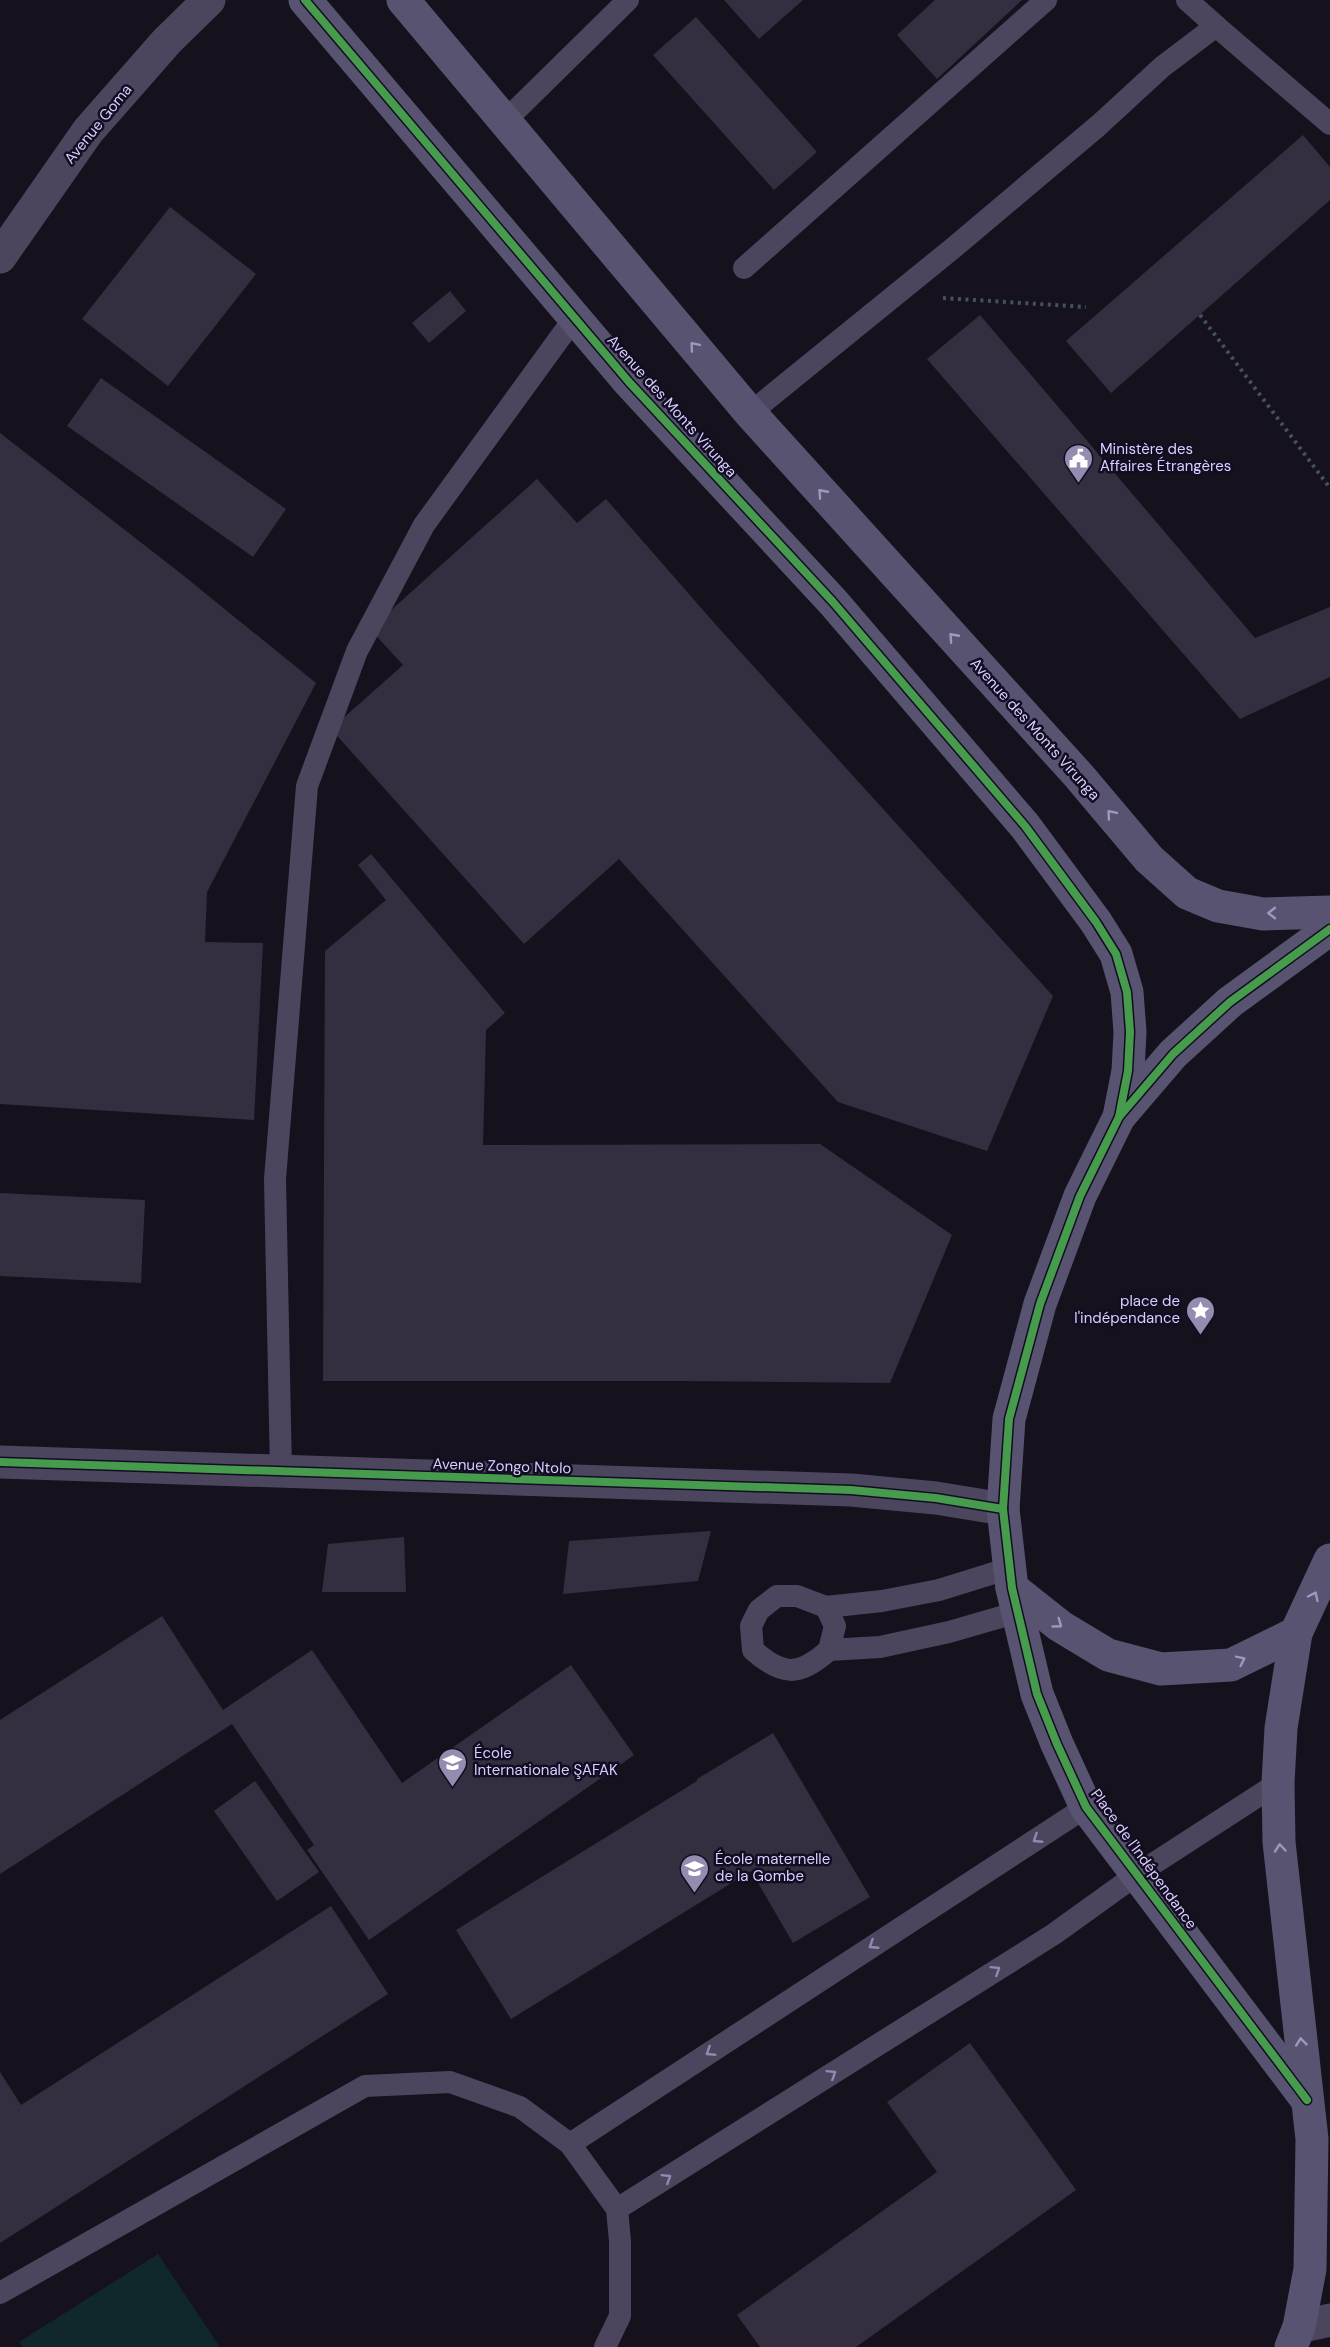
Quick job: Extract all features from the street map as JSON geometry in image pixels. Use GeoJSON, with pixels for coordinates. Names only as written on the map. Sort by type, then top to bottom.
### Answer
{"type":"FeatureCollection","features":[{"type":"Feature","properties":{"kind":"street","name":"Avenue Goma"},"geometry":{"type":"LineString","coordinates":[[0,257],[88,131],[167,41],[209,0]]}},
{"type":"Feature","properties":{"kind":"street","name":"Avenue des Monts Virunga"},"geometry":{"type":"LineString","coordinates":[[304,0],[629,382],[833,602],[1025,826],[1096,922],[1116,954],[1127,992],[1130,1032],[1128,1071],[1119,1117]]}},
{"type":"Feature","properties":{"kind":"street","name":"Avenue des Monts Virunga"},"geometry":{"type":"LineString","coordinates":[[403,0],[750,413],[1078,776],[1149,859],[1187,893],[1218,906],[1263,914],[1330,912]]}},
{"type":"Feature","properties":{"kind":"street","name":"Place de l'Indépendance"},"geometry":{"type":"LineString","coordinates":[[1307,2100],[1086,1807],[1037,1694],[1013,1589],[1003,1509],[1009,1419],[1040,1304],[1080,1197],[1119,1117],[1173,1054],[1230,1002],[1330,930]]}},
{"type":"Feature","properties":{"kind":"street","name":"Avenue Zongo Ntolo"},"geometry":{"type":"LineString","coordinates":[[0,1462],[851,1490],[936,1498],[1003,1509]]}},
{"type":"Feature","properties":{"kind":"street"},"geometry":{"type":"LineString","coordinates":[[1295,2337],[1310,2269],[1321,2145],[1307,2100],[1279,1842],[1278,1783],[1281,1728],[1296,1633],[1330,1560]]}},
{"type":"Feature","properties":{"kind":"street"},"geometry":{"type":"LineString","coordinates":[[1013,1589],[1060,1626],[1108,1655],[1161,1668],[1231,1665],[1296,1633]]}},
{"type":"Feature","properties":{"kind":"street"},"geometry":{"type":"LineString","coordinates":[[1295,2337],[1330,2320]]}},
{"type":"Feature","properties":{"kind":"lane"},"geometry":{"type":"LineString","coordinates":[[505,121],[628,0]]}},
{"type":"Feature","properties":{"kind":"lane"},"geometry":{"type":"LineString","coordinates":[[744,268],[1046,0]]}},
{"type":"Feature","properties":{"kind":"lane"},"geometry":{"type":"LineString","coordinates":[[1187,0],[1330,124]]}},
{"type":"Feature","properties":{"kind":"lane"},"geometry":{"type":"LineString","coordinates":[[750,413],[1099,125],[1162,67],[1215,26]]}},
{"type":"Feature","properties":{"kind":"lane"},"geometry":{"type":"LineString","coordinates":[[280,1472],[275,1179],[297,891],[308,786],[357,651],[424,525],[575,317]]}},
{"type":"Feature","properties":{"kind":"lane"},"geometry":{"type":"LineString","coordinates":[[826,1607],[835,1626],[829,1650],[818,1660],[799,1669],[783,1671],[770,1665],[753,1650],[751,1626],[759,1610],[777,1596],[797,1596],[826,1607],[882,1601],[939,1590],[1013,1589]]}},
{"type":"Feature","properties":{"kind":"lane"},"geometry":{"type":"LineString","coordinates":[[829,1650],[880,1647],[948,1632],[1013,1589]]}},
{"type":"Feature","properties":{"kind":"lane"},"geometry":{"type":"LineString","coordinates":[[617,2209],[1054,1934],[1136,1875],[1278,1783]]}},
{"type":"Feature","properties":{"kind":"lane"},"geometry":{"type":"LineString","coordinates":[[570,2144],[1086,1807]]}},
{"type":"Feature","properties":{"kind":"lane"},"geometry":{"type":"LineString","coordinates":[[0,2293],[365,2086],[450,2082],[520,2107],[570,2144],[617,2209],[620,2241],[620,2316],[605,2347]]}},
{"type":"Feature","properties":{"kind":"path"},"geometry":{"type":"LineString","coordinates":[[895,295],[1086,307]]}},
{"type":"Feature","properties":{"kind":"path"},"geometry":{"type":"LineString","coordinates":[[1200,315],[1330,488]]}},
{"type":"Feature","properties":{"kind":"green space"},"geometry":{"type":"Polygon","coordinates":[[[158,2254],[220,2347],[23,2347],[19,2342],[158,2254]]]}},
{"type":"Feature","properties":{"kind":"building"},"geometry":{"type":"Polygon","coordinates":[[[724,0],[803,0],[759,39],[724,0]]]}},
{"type":"Feature","properties":{"kind":"building"},"geometry":{"type":"Polygon","coordinates":[[[935,0],[1022,0],[937,79],[897,35],[935,0]]]}},
{"type":"Feature","properties":{"kind":"building"},"geometry":{"type":"Polygon","coordinates":[[[696,17],[817,152],[774,190],[653,55],[696,17]]]}},
{"type":"Feature","properties":{"kind":"building"},"geometry":{"type":"Polygon","coordinates":[[[1303,135],[1330,167],[1330,200],[1111,393],[1066,341],[1303,135]]]}},
{"type":"Feature","properties":{"kind":"building"},"geometry":{"type":"Polygon","coordinates":[[[170,207],[256,274],[168,386],[82,319],[170,207]]]}},
{"type":"Feature","properties":{"kind":"building"},"geometry":{"type":"Polygon","coordinates":[[[450,291],[466,311],[429,343],[412,323],[450,291]]]}},
{"type":"Feature","properties":{"kind":"building","name":"Ministère des Affaires Étrangères"},"geometry":{"type":"Polygon","coordinates":[[[980,315],[1255,638],[1330,607],[1330,677],[1240,719],[927,359],[980,315]]]}},
{"type":"Feature","properties":{"kind":"building"},"geometry":{"type":"Polygon","coordinates":[[[101,378],[286,509],[253,557],[67,426],[101,378]]]}},
{"type":"Feature","properties":{"kind":"building"},"geometry":{"type":"Polygon","coordinates":[[[0,433],[179,572],[316,683],[207,892],[205,942],[263,943],[254,1120],[0,1104],[0,433]]]}},
{"type":"Feature","properties":{"kind":"building"},"geometry":{"type":"Polygon","coordinates":[[[537,479],[577,523],[606,499],[716,625],[1053,996],[987,1151],[838,1102],[619,859],[524,944],[331,729],[403,665],[370,629],[537,479]]]}},
{"type":"Feature","properties":{"kind":"building"},"geometry":{"type":"Polygon","coordinates":[[[371,854],[505,1013],[486,1030],[483,1145],[820,1144],[952,1235],[890,1383],[323,1381],[325,951],[386,900],[358,865],[371,854]]]}},
{"type":"Feature","properties":{"kind":"building"},"geometry":{"type":"Polygon","coordinates":[[[0,1193],[145,1200],[141,1283],[0,1276],[0,1193]]]}},
{"type":"Feature","properties":{"kind":"building"},"geometry":{"type":"Polygon","coordinates":[[[711,1531],[698,1581],[563,1594],[569,1541],[711,1531]]]}},
{"type":"Feature","properties":{"kind":"building"},"geometry":{"type":"Polygon","coordinates":[[[404,1537],[406,1592],[322,1592],[328,1544],[404,1537]]]}},
{"type":"Feature","properties":{"kind":"building"},"geometry":{"type":"Polygon","coordinates":[[[162,1616],[223,1710],[312,1650],[402,1783],[571,1665],[634,1755],[369,1940],[307,1850],[314,1845],[232,1724],[0,1874],[0,1720],[162,1616]]]}},
{"type":"Feature","properties":{"kind":"building"},"geometry":{"type":"Polygon","coordinates":[[[773,1733],[870,1897],[793,1943],[751,1871],[511,2019],[456,1930],[773,1733]]]}},
{"type":"Feature","properties":{"kind":"building"},"geometry":{"type":"Polygon","coordinates":[[[255,1781],[319,1872],[277,1901],[214,1811],[255,1781]]]}},
{"type":"Feature","properties":{"kind":"building"},"geometry":{"type":"Polygon","coordinates":[[[331,1906],[388,1994],[0,2243],[0,2072],[21,2105],[331,1906]]]}},
{"type":"Feature","properties":{"kind":"building"},"geometry":{"type":"Polygon","coordinates":[[[970,2043],[1076,2190],[856,2347],[760,2347],[737,2315],[937,2172],[887,2102],[970,2043]]]}},
{"type":"Feature","properties":{"kind":"cycle path"},"geometry":{"type":"LineString","coordinates":[[305,0],[629,382],[833,602],[1025,826],[1096,922],[1116,954],[1127,992],[1130,1032],[1128,1071],[1119,1117]]}},
{"type":"Feature","properties":{"kind":"cycle path"},"geometry":{"type":"LineString","coordinates":[[1307,2100],[1086,1807],[1037,1694],[1012,1588],[1003,1509],[1009,1419],[1040,1304],[1080,1196],[1119,1117],[1173,1054],[1230,1002],[1330,929]]}},
{"type":"Feature","properties":{"kind":"cycle path"},"geometry":{"type":"LineString","coordinates":[[0,1462],[851,1490],[936,1498],[1003,1509]]}},
{"type":"Feature","properties":{"kind":"place","name":"Ministère des Affaires Étrangères"},"geometry":{"type":"Point","coordinates":[1079,484]}},
{"type":"Feature","properties":{"kind":"place","name":"place de l'indépendance"},"geometry":{"type":"Point","coordinates":[1201,1336]}},
{"type":"Feature","properties":{"kind":"place","name":"École Internationale ŞAFAK"},"geometry":{"type":"Point","coordinates":[453,1788]}},
{"type":"Feature","properties":{"kind":"place","name":"École maternelle de la Gombe"},"geometry":{"type":"Point","coordinates":[694,1894]}}]}
